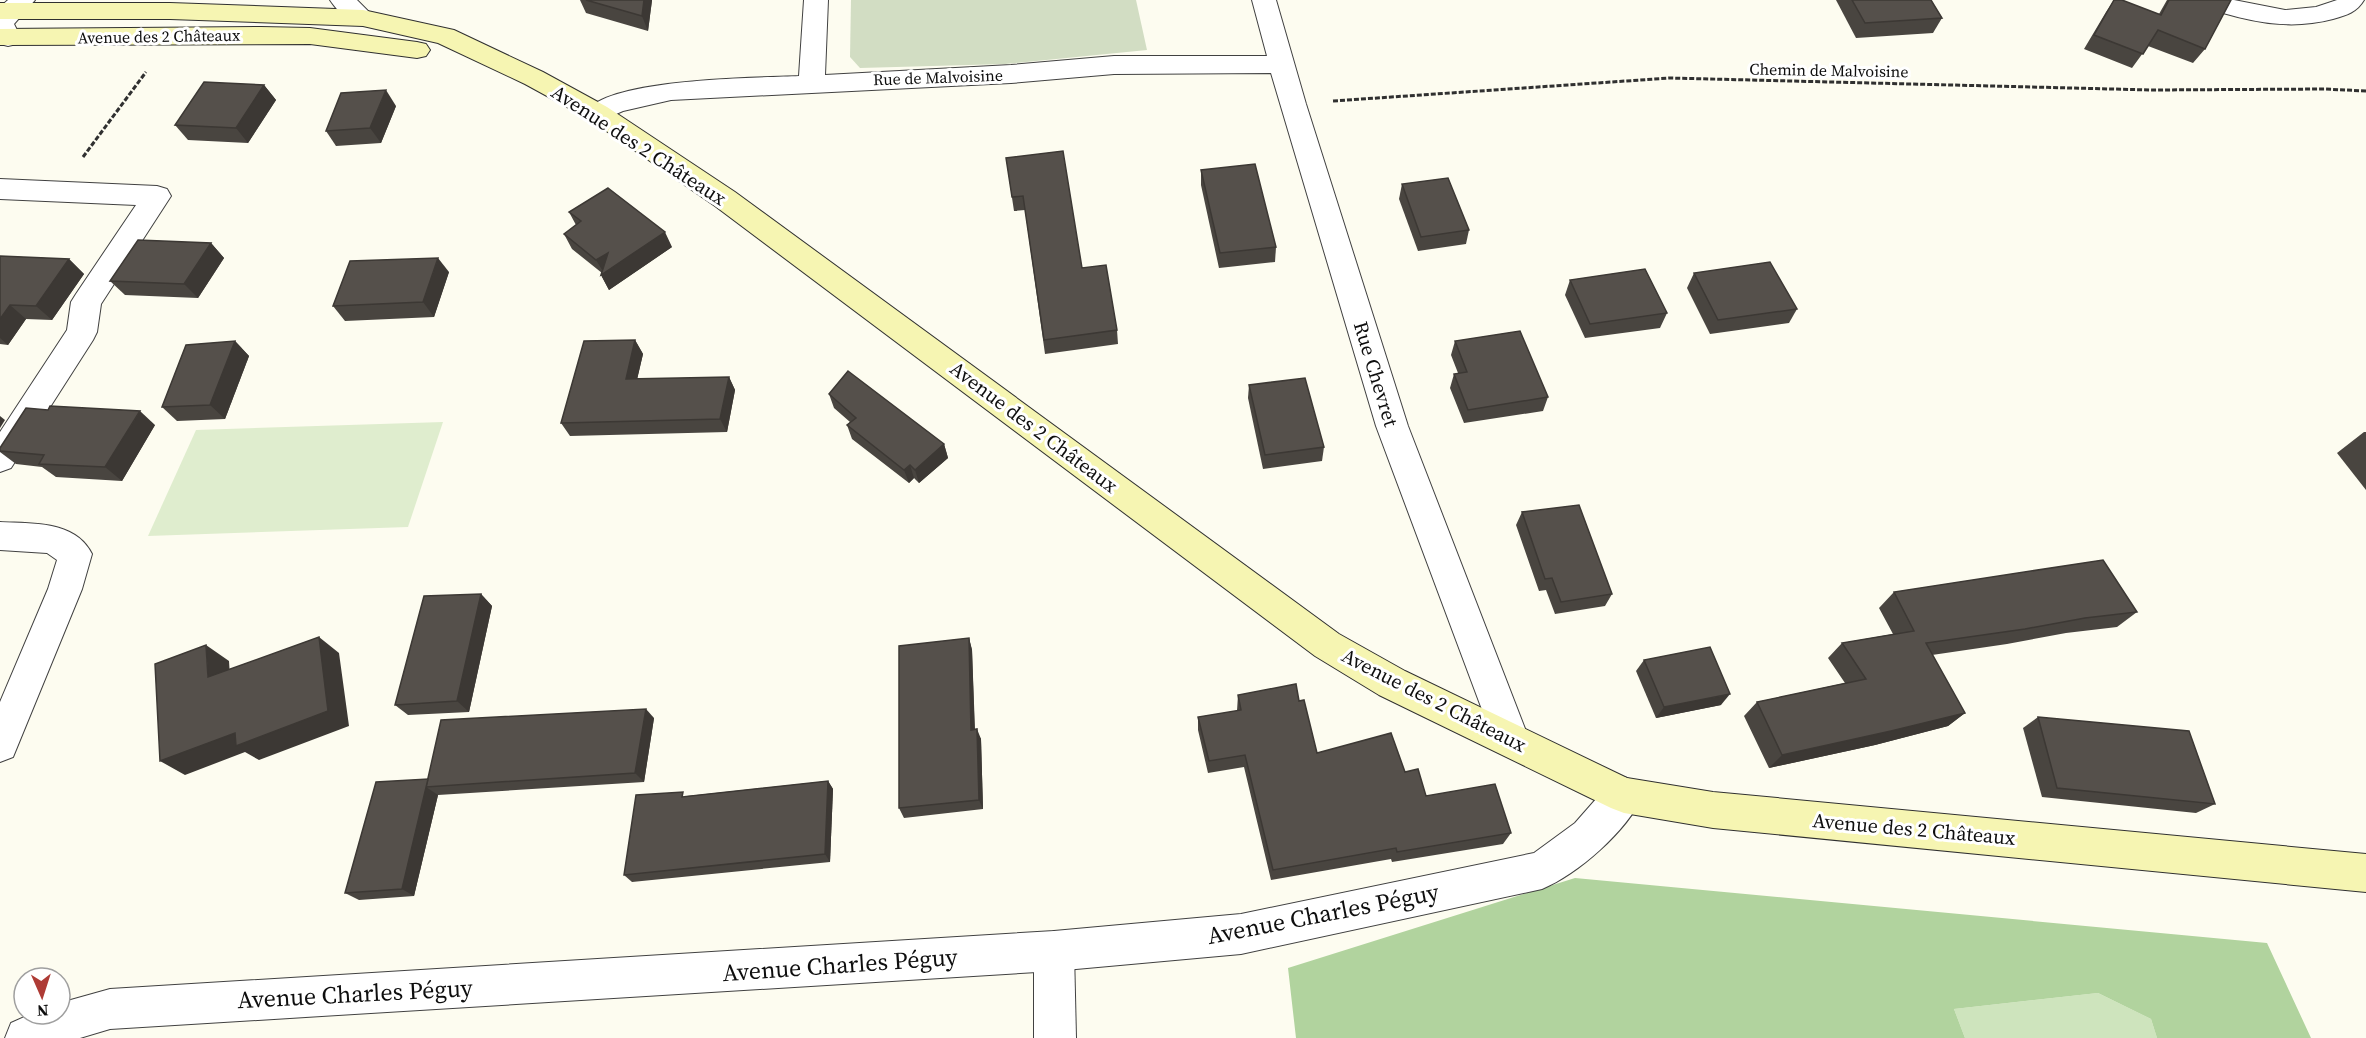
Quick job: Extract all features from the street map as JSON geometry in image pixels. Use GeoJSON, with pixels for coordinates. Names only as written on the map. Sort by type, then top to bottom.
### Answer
{"type":"FeatureCollection","features":[{"type":"Feature","properties":{"kind":"main road","name":"Avenue des 2 Châteaux"},"geometry":{"type":"LineString","coordinates":[[11,7],[363,18],[445,36],[534,78],[598,113],[725,199],[1326,645],[1392,683],[1624,795],[1713,810],[2366,873]]}},
{"type":"Feature","properties":{"kind":"main road","name":"Avenue des 2 Châteaux"},"geometry":{"type":"LineString","coordinates":[[4,38],[310,36],[397,46],[496,62]]}},
{"type":"Feature","properties":{"kind":"street"},"geometry":{"type":"LineString","coordinates":[[342,0],[363,18]]}},
{"type":"Feature","properties":{"kind":"street"},"geometry":{"type":"LineString","coordinates":[[812,83],[816,0]]}},
{"type":"Feature","properties":{"kind":"street","name":"Rue Chevret"},"geometry":{"type":"LineString","coordinates":[[1264,0],[1293,104],[1392,426],[1511,740]]}},
{"type":"Feature","properties":{"kind":"street"},"geometry":{"type":"LineString","coordinates":[[2207,0],[2244,12],[2287,19],[2317,17],[2348,6],[2352,0]]}},
{"type":"Feature","properties":{"kind":"street"},"geometry":{"type":"LineString","coordinates":[[4,38],[1,24],[11,7]]}},
{"type":"Feature","properties":{"kind":"street","name":"Rue de Malvoisine"},"geometry":{"type":"LineString","coordinates":[[598,113],[615,104],[671,91],[1011,74],[1114,65],[1283,64]]}},
{"type":"Feature","properties":{"kind":"street"},"geometry":{"type":"LineString","coordinates":[[0,189],[157,196],[86,302],[82,332],[0,459]]}},
{"type":"Feature","properties":{"kind":"street"},"geometry":{"type":"LineString","coordinates":[[0,536],[53,540],[75,554],[65,589],[0,745]]}},
{"type":"Feature","properties":{"kind":"street","name":"Avenue Charles Péguy"},"geometry":{"type":"LineString","coordinates":[[26,1038],[51,1026],[110,1009],[1054,951],[1241,934],[1542,870],[1588,836],[1624,795]]}},
{"type":"Feature","properties":{"kind":"street"},"geometry":{"type":"LineString","coordinates":[[1054,951],[1056,1038]]}},
{"type":"Feature","properties":{"kind":"path"},"geometry":{"type":"LineString","coordinates":[[58,192],[150,66]]}},
{"type":"Feature","properties":{"kind":"path","name":"Chemin de Malvoisine"},"geometry":{"type":"LineString","coordinates":[[1293,104],[1670,78],[2140,90],[2325,89],[2366,91]]}},
{"type":"Feature","properties":{"kind":"green space"},"geometry":{"type":"Polygon","coordinates":[[[851,0],[1136,0],[1147,50],[1005,64],[860,68],[850,57],[851,0]]]}},
{"type":"Feature","properties":{"kind":"green space"},"geometry":{"type":"Polygon","coordinates":[[[443,422],[408,527],[148,536],[196,430],[443,422]]]}},
{"type":"Feature","properties":{"kind":"green space"},"geometry":{"type":"Polygon","coordinates":[[[1575,878],[2267,943],[2311,1038],[2157,1038],[2151,1019],[2098,993],[1954,1009],[1965,1038],[1296,1038],[1288,968],[1575,878]]]}},
{"type":"Feature","properties":{"kind":"green space"},"geometry":{"type":"Polygon","coordinates":[[[2098,993],[2151,1019],[2157,1038],[1965,1038],[1954,1009],[2098,993]]]}},
{"type":"Feature","properties":{"kind":"building"},"geometry":{"type":"Polygon","coordinates":[[[586,0],[644,0],[642,16],[586,0]]]}},
{"type":"Feature","properties":{"kind":"building"},"geometry":{"type":"Polygon","coordinates":[[[1852,0],[1931,0],[1942,18],[1865,23],[1852,0]]]}},
{"type":"Feature","properties":{"kind":"building"},"geometry":{"type":"Polygon","coordinates":[[[2114,0],[2122,0],[2161,15],[2169,0],[2231,0],[2205,49],[2158,30],[2143,54],[2094,35],[2114,0]]]}},
{"type":"Feature","properties":{"kind":"building"},"geometry":{"type":"Polygon","coordinates":[[[204,82],[264,85],[236,128],[175,125],[204,82]]]}},
{"type":"Feature","properties":{"kind":"building"},"geometry":{"type":"Polygon","coordinates":[[[386,90],[370,128],[326,131],[341,93],[386,90]]]}},
{"type":"Feature","properties":{"kind":"building"},"geometry":{"type":"Polygon","coordinates":[[[1063,151],[1082,268],[1106,265],[1117,330],[1044,340],[1023,196],[1012,197],[1006,158],[1063,151]]]}},
{"type":"Feature","properties":{"kind":"building"},"geometry":{"type":"Polygon","coordinates":[[[1255,164],[1276,247],[1220,253],[1201,170],[1255,164]]]}},
{"type":"Feature","properties":{"kind":"building"},"geometry":{"type":"Polygon","coordinates":[[[1448,178],[1469,230],[1421,237],[1402,184],[1448,178]]]}},
{"type":"Feature","properties":{"kind":"building"},"geometry":{"type":"Polygon","coordinates":[[[608,188],[665,232],[601,275],[608,253],[596,260],[564,234],[581,221],[569,212],[608,188]]]}},
{"type":"Feature","properties":{"kind":"building"},"geometry":{"type":"Polygon","coordinates":[[[138,240],[211,243],[184,284],[110,281],[138,240]]]}},
{"type":"Feature","properties":{"kind":"building"},"geometry":{"type":"Polygon","coordinates":[[[0,256],[69,259],[36,306],[10,305],[0,319],[0,256]]]}},
{"type":"Feature","properties":{"kind":"building"},"geometry":{"type":"Polygon","coordinates":[[[438,258],[423,302],[333,306],[350,261],[438,258]]]}},
{"type":"Feature","properties":{"kind":"building"},"geometry":{"type":"Polygon","coordinates":[[[1770,262],[1797,309],[1718,320],[1694,273],[1770,262]]]}},
{"type":"Feature","properties":{"kind":"building"},"geometry":{"type":"Polygon","coordinates":[[[1645,269],[1667,313],[1590,324],[1570,280],[1645,269]]]}},
{"type":"Feature","properties":{"kind":"building"},"geometry":{"type":"Polygon","coordinates":[[[1520,331],[1548,397],[1468,410],[1454,374],[1467,372],[1455,341],[1520,331]]]}},
{"type":"Feature","properties":{"kind":"building"},"geometry":{"type":"Polygon","coordinates":[[[635,340],[626,379],[729,377],[720,419],[561,423],[584,341],[635,340]]]}},
{"type":"Feature","properties":{"kind":"building"},"geometry":{"type":"Polygon","coordinates":[[[235,341],[210,405],[162,407],[186,345],[235,341]]]}},
{"type":"Feature","properties":{"kind":"building"},"geometry":{"type":"Polygon","coordinates":[[[848,371],[944,444],[915,470],[910,465],[904,470],[847,425],[856,418],[829,394],[848,371]]]}},
{"type":"Feature","properties":{"kind":"building"},"geometry":{"type":"Polygon","coordinates":[[[1305,378],[1324,447],[1265,455],[1249,385],[1305,378]]]}},
{"type":"Feature","properties":{"kind":"building"},"geometry":{"type":"Polygon","coordinates":[[[50,406],[140,411],[105,467],[39,464],[44,455],[0,451],[26,408],[48,410],[50,406]]]}},
{"type":"Feature","properties":{"kind":"building"},"geometry":{"type":"Polygon","coordinates":[[[1579,505],[1612,594],[1561,602],[1552,578],[1545,579],[1522,512],[1579,505]]]}},
{"type":"Feature","properties":{"kind":"building"},"geometry":{"type":"Polygon","coordinates":[[[2103,560],[2137,612],[1926,643],[1965,713],[1782,755],[1757,702],[1866,679],[1842,643],[1914,631],[1894,592],[2103,560]]]}},
{"type":"Feature","properties":{"kind":"building"},"geometry":{"type":"Polygon","coordinates":[[[481,594],[457,701],[395,705],[424,596],[481,594]]]}},
{"type":"Feature","properties":{"kind":"building"},"geometry":{"type":"Polygon","coordinates":[[[319,637],[328,711],[236,746],[235,733],[160,761],[155,664],[206,645],[208,677],[319,637]]]}},
{"type":"Feature","properties":{"kind":"building"},"geometry":{"type":"Polygon","coordinates":[[[969,638],[971,730],[977,729],[979,800],[899,808],[899,646],[969,638]]]}},
{"type":"Feature","properties":{"kind":"building"},"geometry":{"type":"Polygon","coordinates":[[[1710,647],[1730,694],[1664,707],[1644,660],[1710,647]]]}},
{"type":"Feature","properties":{"kind":"building"},"geometry":{"type":"Polygon","coordinates":[[[1296,684],[1299,701],[1304,700],[1317,753],[1391,733],[1405,772],[1418,769],[1426,796],[1495,784],[1511,833],[1397,852],[1396,848],[1273,870],[1245,755],[1209,761],[1198,717],[1241,710],[1238,695],[1296,684]]]}},
{"type":"Feature","properties":{"kind":"building"},"geometry":{"type":"Polygon","coordinates":[[[646,709],[635,773],[426,787],[441,720],[646,709]]]}},
{"type":"Feature","properties":{"kind":"building"},"geometry":{"type":"Polygon","coordinates":[[[2038,717],[2189,731],[2215,804],[2057,788],[2038,717]]]}},
{"type":"Feature","properties":{"kind":"building"},"geometry":{"type":"Polygon","coordinates":[[[428,779],[402,889],[345,893],[376,782],[428,779]]]}},
{"type":"Feature","properties":{"kind":"building"},"geometry":{"type":"Polygon","coordinates":[[[828,781],[825,854],[624,875],[636,795],[683,792],[682,797],[828,781]]]}}]}
